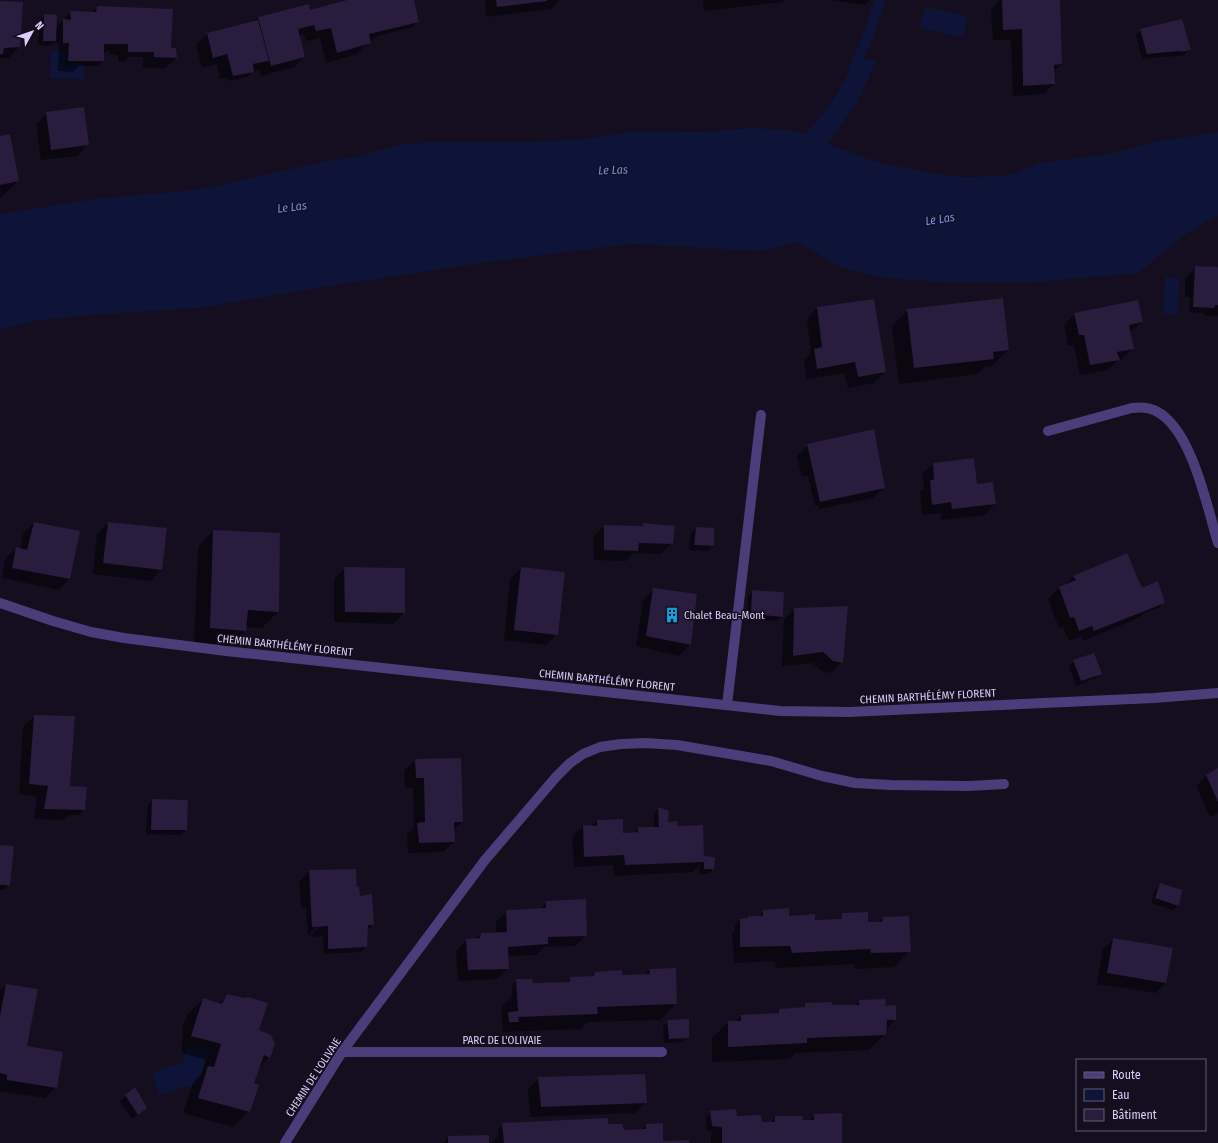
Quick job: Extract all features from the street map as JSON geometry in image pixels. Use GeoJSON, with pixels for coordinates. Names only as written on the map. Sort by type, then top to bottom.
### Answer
{"type":"FeatureCollection","features":[{"type":"Feature","properties":{"kind":"street"},"geometry":{"type":"LineString","coordinates":[[1048,431],[1132,408],[1143,407],[1155,410],[1174,426],[1182,439],[1200,481],[1218,543]]}},
{"type":"Feature","properties":{"kind":"street"},"geometry":{"type":"LineString","coordinates":[[727,705],[761,415]]}},
{"type":"Feature","properties":{"kind":"street","name":"CHEMIN BARTHÉLÉMY FLORENT"},"geometry":{"type":"LineString","coordinates":[[0,603],[90,632],[124,638],[226,651],[780,711],[849,712],[1154,698],[1218,693]]}},
{"type":"Feature","properties":{"kind":"street","name":"CHEMIN DE L'OLIVAIE"},"geometry":{"type":"LineString","coordinates":[[285,1143],[342,1052],[485,860],[556,777],[570,763],[583,754],[600,747],[621,744],[645,743],[677,745],[771,761],[822,776],[856,783],[969,786],[1004,784]]}},
{"type":"Feature","properties":{"kind":"street","name":"PARC DE L'OLIVAIE"},"geometry":{"type":"LineString","coordinates":[[342,1052],[662,1052]]}},
{"type":"Feature","properties":{"kind":"water"},"geometry":{"type":"Polygon","coordinates":[[[925,7],[968,16],[963,37],[920,28],[925,7]]]}},
{"type":"Feature","properties":{"kind":"water"},"geometry":{"type":"Polygon","coordinates":[[[51,51],[65,51],[65,63],[84,64],[84,79],[50,78],[51,51]]]}},
{"type":"Feature","properties":{"kind":"water","name":"Le Las"},"geometry":{"type":"Polygon","coordinates":[[[856,58],[876,61],[857,103],[827,144],[880,163],[935,174],[964,177],[1005,176],[1017,173],[1039,163],[1110,154],[1159,141],[1218,132],[1218,216],[1203,223],[1183,236],[1138,273],[1027,283],[947,283],[879,277],[843,268],[797,242],[760,251],[631,244],[503,260],[342,284],[199,308],[40,320],[0,330],[0,214],[101,198],[197,190],[321,162],[356,157],[398,145],[432,142],[521,142],[574,140],[636,131],[699,132],[753,128],[788,130],[805,134],[813,126],[834,98],[856,58]]]}},
{"type":"Feature","properties":{"kind":"water"},"geometry":{"type":"Polygon","coordinates":[[[1165,277],[1179,278],[1178,315],[1163,314],[1165,277]]]}},
{"type":"Feature","properties":{"kind":"water"},"geometry":{"type":"Polygon","coordinates":[[[188,1044],[209,1050],[199,1083],[159,1095],[152,1073],[183,1062],[188,1044]]]}},
{"type":"Feature","properties":{"kind":"building"},"geometry":{"type":"Polygon","coordinates":[[[347,0],[414,0],[419,22],[369,34],[371,43],[337,53],[331,28],[316,31],[314,25],[298,29],[305,57],[271,66],[258,17],[309,4],[310,10],[347,0]]]}},
{"type":"Feature","properties":{"kind":"building"},"geometry":{"type":"Polygon","coordinates":[[[496,0],[547,0],[547,1],[497,7],[496,0]]]}},
{"type":"Feature","properties":{"kind":"building"},"geometry":{"type":"Polygon","coordinates":[[[1002,0],[1060,0],[1062,64],[1054,65],[1055,84],[1023,86],[1022,29],[1003,30],[1002,0]]]}},
{"type":"Feature","properties":{"kind":"building"},"geometry":{"type":"Polygon","coordinates":[[[0,1],[23,2],[20,47],[4,48],[3,54],[0,54],[0,1]]]}},
{"type":"Feature","properties":{"kind":"building"},"geometry":{"type":"Polygon","coordinates":[[[97,6],[173,9],[171,48],[176,48],[177,58],[154,57],[154,52],[128,52],[128,44],[104,44],[104,61],[68,61],[69,43],[63,43],[63,19],[71,20],[70,11],[96,12],[97,6]]]}},
{"type":"Feature","properties":{"kind":"building"},"geometry":{"type":"Polygon","coordinates":[[[44,14],[57,15],[56,41],[43,41],[44,14]]]}},
{"type":"Feature","properties":{"kind":"building"},"geometry":{"type":"Polygon","coordinates":[[[1182,19],[1191,50],[1147,54],[1140,29],[1182,19]]]}},
{"type":"Feature","properties":{"kind":"building"},"geometry":{"type":"Polygon","coordinates":[[[258,20],[269,61],[253,64],[254,72],[233,76],[227,54],[213,58],[207,33],[258,20]]]}},
{"type":"Feature","properties":{"kind":"building"},"geometry":{"type":"Polygon","coordinates":[[[84,107],[89,145],[51,150],[46,112],[84,107]]]}},
{"type":"Feature","properties":{"kind":"building"},"geometry":{"type":"Polygon","coordinates":[[[10,134],[19,181],[0,185],[0,136],[10,134]]]}},
{"type":"Feature","properties":{"kind":"building"},"geometry":{"type":"Polygon","coordinates":[[[1195,266],[1218,267],[1218,305],[1215,305],[1214,308],[1193,307],[1195,266]]]}},
{"type":"Feature","properties":{"kind":"building"},"geometry":{"type":"Polygon","coordinates":[[[1003,298],[1009,350],[993,352],[994,359],[914,368],[907,309],[1003,298]]]}},
{"type":"Feature","properties":{"kind":"building"},"geometry":{"type":"Polygon","coordinates":[[[874,299],[886,372],[858,377],[855,362],[817,369],[814,349],[822,347],[817,307],[874,299]]]}},
{"type":"Feature","properties":{"kind":"building"},"geometry":{"type":"Polygon","coordinates":[[[1138,300],[1143,322],[1129,325],[1134,349],[1117,352],[1120,360],[1090,365],[1084,335],[1079,335],[1074,313],[1138,300]]]}},
{"type":"Feature","properties":{"kind":"building"},"geometry":{"type":"Polygon","coordinates":[[[874,429],[885,488],[820,502],[807,444],[874,429]]]}},
{"type":"Feature","properties":{"kind":"building"},"geometry":{"type":"Polygon","coordinates":[[[974,458],[977,484],[993,482],[996,504],[952,509],[951,502],[932,505],[930,480],[934,480],[933,463],[974,458]]]}},
{"type":"Feature","properties":{"kind":"building"},"geometry":{"type":"Polygon","coordinates":[[[34,522],[80,531],[70,579],[12,568],[16,547],[27,550],[34,522]]]}},
{"type":"Feature","properties":{"kind":"building"},"geometry":{"type":"Polygon","coordinates":[[[108,522],[167,528],[162,570],[103,563],[108,522]]]}},
{"type":"Feature","properties":{"kind":"building"},"geometry":{"type":"Polygon","coordinates":[[[643,523],[675,526],[673,544],[639,543],[638,551],[604,550],[604,525],[643,526],[643,523]]]}},
{"type":"Feature","properties":{"kind":"building"},"geometry":{"type":"Polygon","coordinates":[[[696,527],[714,528],[714,546],[694,545],[696,527]]]}},
{"type":"Feature","properties":{"kind":"building"},"geometry":{"type":"Polygon","coordinates":[[[213,530],[280,533],[279,612],[248,610],[246,631],[210,628],[213,530]]]}},
{"type":"Feature","properties":{"kind":"building"},"geometry":{"type":"Polygon","coordinates":[[[1127,553],[1142,588],[1158,581],[1165,603],[1094,631],[1092,626],[1079,631],[1074,617],[1070,618],[1059,587],[1076,580],[1073,576],[1127,553]]]}},
{"type":"Feature","properties":{"kind":"building"},"geometry":{"type":"Polygon","coordinates":[[[344,567],[405,568],[405,613],[345,612],[344,567]]]}},
{"type":"Feature","properties":{"kind":"building"},"geometry":{"type":"Polygon","coordinates":[[[521,567],[565,572],[558,635],[514,630],[521,567]]]}},
{"type":"Feature","properties":{"kind":"building","name":"Chalet Beau-Mont"},"geometry":{"type":"Polygon","coordinates":[[[653,588],[697,594],[691,645],[646,636],[653,588]]]}},
{"type":"Feature","properties":{"kind":"building"},"geometry":{"type":"Polygon","coordinates":[[[752,590],[784,592],[783,617],[751,614],[752,590]]]}},
{"type":"Feature","properties":{"kind":"building"},"geometry":{"type":"Polygon","coordinates":[[[848,606],[843,663],[833,661],[823,652],[793,656],[794,608],[848,606]]]}},
{"type":"Feature","properties":{"kind":"building"},"geometry":{"type":"Polygon","coordinates":[[[1094,653],[1102,674],[1081,681],[1073,660],[1094,653]]]}},
{"type":"Feature","properties":{"kind":"building"},"geometry":{"type":"Polygon","coordinates":[[[34,715],[75,716],[70,786],[87,787],[85,810],[44,809],[48,786],[29,784],[34,715]]]}},
{"type":"Feature","properties":{"kind":"building"},"geometry":{"type":"Polygon","coordinates":[[[461,758],[463,822],[454,822],[455,842],[419,843],[417,823],[425,822],[424,778],[416,778],[415,759],[461,758]]]}},
{"type":"Feature","properties":{"kind":"building"},"geometry":{"type":"Polygon","coordinates":[[[1218,768],[1218,802],[1206,775],[1218,768]]]}},
{"type":"Feature","properties":{"kind":"building"},"geometry":{"type":"Polygon","coordinates":[[[152,799],[188,800],[187,830],[151,830],[152,799]]]}},
{"type":"Feature","properties":{"kind":"building"},"geometry":{"type":"Polygon","coordinates":[[[658,807],[669,811],[668,822],[678,821],[677,826],[703,825],[704,856],[715,857],[714,869],[704,869],[704,862],[625,865],[624,855],[584,857],[583,825],[597,826],[597,820],[623,819],[623,833],[638,832],[638,827],[659,827],[658,807]]]}},
{"type":"Feature","properties":{"kind":"building"},"geometry":{"type":"Polygon","coordinates":[[[0,845],[14,846],[10,885],[0,885],[0,845]]]}},
{"type":"Feature","properties":{"kind":"building"},"geometry":{"type":"Polygon","coordinates":[[[356,869],[357,887],[359,886],[360,896],[372,894],[374,925],[368,925],[367,947],[328,949],[328,926],[312,927],[309,870],[356,869]]]}},
{"type":"Feature","properties":{"kind":"building"},"geometry":{"type":"Polygon","coordinates":[[[1160,883],[1182,890],[1179,906],[1155,898],[1160,883]]]}},
{"type":"Feature","properties":{"kind":"building"},"geometry":{"type":"Polygon","coordinates":[[[586,899],[587,936],[548,937],[548,944],[508,947],[509,969],[468,970],[466,939],[480,938],[481,933],[507,932],[506,910],[546,908],[546,901],[586,899]]]}},
{"type":"Feature","properties":{"kind":"building"},"geometry":{"type":"Polygon","coordinates":[[[789,908],[789,916],[815,914],[815,920],[841,919],[842,913],[868,912],[868,922],[882,922],[883,917],[909,916],[911,952],[871,953],[870,949],[792,953],[790,946],[740,947],[740,919],[748,918],[748,916],[763,916],[763,910],[789,908]]]}},
{"type":"Feature","properties":{"kind":"building"},"geometry":{"type":"Polygon","coordinates":[[[1113,938],[1173,948],[1166,983],[1107,973],[1113,938]]]}},
{"type":"Feature","properties":{"kind":"building"},"geometry":{"type":"Polygon","coordinates":[[[676,968],[677,1004],[597,1007],[598,1014],[518,1017],[519,1022],[509,1022],[508,1012],[518,1011],[516,979],[532,979],[533,983],[570,982],[570,977],[594,976],[595,972],[622,970],[622,975],[650,974],[649,969],[676,968]]]}},
{"type":"Feature","properties":{"kind":"building"},"geometry":{"type":"Polygon","coordinates":[[[6,984],[38,989],[27,1046],[63,1052],[57,1088],[7,1080],[7,1075],[0,1073],[0,1016],[6,984]]]}},
{"type":"Feature","properties":{"kind":"building"},"geometry":{"type":"Polygon","coordinates":[[[227,994],[244,998],[248,997],[268,1003],[259,1030],[271,1035],[275,1044],[270,1058],[264,1055],[254,1083],[259,1085],[250,1112],[198,1098],[208,1066],[214,1067],[221,1044],[191,1036],[203,998],[222,1004],[227,994]]]}},
{"type":"Feature","properties":{"kind":"building"},"geometry":{"type":"Polygon","coordinates":[[[886,999],[885,1006],[896,1005],[896,1020],[887,1020],[886,1035],[807,1038],[807,1043],[728,1047],[728,1021],[741,1021],[741,1015],[779,1013],[779,1009],[805,1007],[805,1003],[832,1002],[832,1005],[859,1005],[859,1000],[886,999]]]}},
{"type":"Feature","properties":{"kind":"building"},"geometry":{"type":"Polygon","coordinates":[[[689,1019],[689,1038],[669,1039],[667,1020],[689,1019]]]}},
{"type":"Feature","properties":{"kind":"building"},"geometry":{"type":"Polygon","coordinates":[[[645,1074],[647,1103],[541,1107],[538,1077],[645,1074]]]}},
{"type":"Feature","properties":{"kind":"building"},"geometry":{"type":"Polygon","coordinates":[[[135,1087],[147,1108],[138,1115],[125,1095],[135,1087]]]}},
{"type":"Feature","properties":{"kind":"building"},"geometry":{"type":"Polygon","coordinates":[[[736,1109],[737,1116],[761,1115],[762,1122],[775,1122],[775,1116],[802,1116],[803,1120],[814,1120],[814,1114],[842,1113],[842,1143],[722,1143],[722,1127],[712,1126],[710,1111],[736,1109]]]}},
{"type":"Feature","properties":{"kind":"building"},"geometry":{"type":"Polygon","coordinates":[[[608,1118],[608,1124],[622,1124],[624,1130],[646,1129],[646,1124],[663,1123],[663,1141],[689,1140],[689,1143],[504,1143],[502,1123],[608,1118]]]}},
{"type":"Feature","properties":{"kind":"building"},"geometry":{"type":"Polygon","coordinates":[[[489,1135],[489,1143],[448,1143],[448,1136],[489,1135]]]}},
{"type":"Feature","properties":{"kind":"waterway"},"geometry":{"type":"LineString","coordinates":[[853,71],[869,33],[880,0]]}},
{"type":"Feature","properties":{"kind":"place","name":"Chalet Beau-Mont"},"geometry":{"type":"Point","coordinates":[672,615]}}]}
